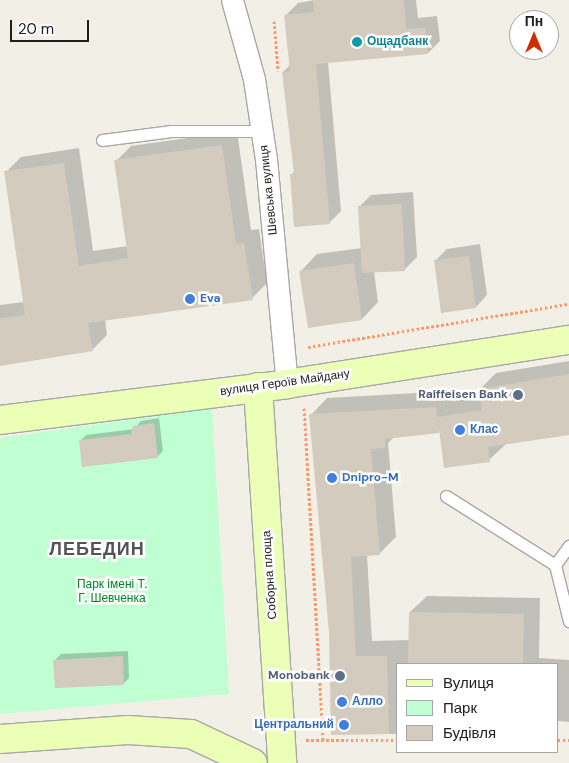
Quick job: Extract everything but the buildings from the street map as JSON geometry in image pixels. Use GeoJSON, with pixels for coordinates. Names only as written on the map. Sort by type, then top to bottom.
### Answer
{"type":"FeatureCollection","features":[{"type":"Feature","properties":{"kind":"main road","name":"вулиця Героїв Майдану"},"geometry":{"type":"LineString","coordinates":[[0,420],[295,383],[569,340]]}},
{"type":"Feature","properties":{"kind":"main road","name":"Соборна площа"},"geometry":{"type":"LineString","coordinates":[[258,387],[282,751]]}},
{"type":"Feature","properties":{"kind":"main road"},"geometry":{"type":"LineString","coordinates":[[0,739],[128,730],[190,734],[253,763]]}},
{"type":"Feature","properties":{"kind":"street","name":"Шевська вулиця"},"geometry":{"type":"LineString","coordinates":[[232,0],[254,79],[295,383]]}},
{"type":"Feature","properties":{"kind":"lane"},"geometry":{"type":"LineString","coordinates":[[102,140],[171,131],[262,131]]}},
{"type":"Feature","properties":{"kind":"lane"},"geometry":{"type":"LineString","coordinates":[[446,496],[555,565],[569,621]]}},
{"type":"Feature","properties":{"kind":"lane"},"geometry":{"type":"LineString","coordinates":[[555,565],[569,546]]}},
{"type":"Feature","properties":{"kind":"path"},"geometry":{"type":"LineString","coordinates":[[300,348],[569,304]]}},
{"type":"Feature","properties":{"kind":"path"},"geometry":{"type":"LineString","coordinates":[[295,383],[322,740]]}},
{"type":"Feature","properties":{"kind":"path"},"geometry":{"type":"LineString","coordinates":[[282,751],[322,740],[396,740]]}},
{"type":"Feature","properties":{"kind":"green space","name":"Парк імені Т. Г. Шевченка"},"geometry":{"type":"Polygon","coordinates":[[[212,408],[229,694],[0,714],[0,438],[212,408]]]}},
{"type":"Feature","properties":{"kind":"place","name":"Ощадбанк"},"geometry":{"type":"Point","coordinates":[357,42]}},
{"type":"Feature","properties":{"kind":"place","name":"Eva"},"geometry":{"type":"Point","coordinates":[190,299]}},
{"type":"Feature","properties":{"kind":"place","name":"Raiffeisen Bank"},"geometry":{"type":"Point","coordinates":[518,395]}},
{"type":"Feature","properties":{"kind":"place","name":"Клас"},"geometry":{"type":"Point","coordinates":[460,430]}},
{"type":"Feature","properties":{"kind":"place","name":"Dnipro-M"},"geometry":{"type":"Point","coordinates":[332,478]}},
{"type":"Feature","properties":{"kind":"place","name":"Monobank"},"geometry":{"type":"Point","coordinates":[340,676]}},
{"type":"Feature","properties":{"kind":"place","name":"Алло"},"geometry":{"type":"Point","coordinates":[342,702]}},
{"type":"Feature","properties":{"kind":"place","name":"Центральний"},"geometry":{"type":"Point","coordinates":[344,725]}},
{"type":"Feature","properties":{"kind":"district","name":"ЛЕБЕДИН"},"geometry":{"type":"Point","coordinates":[97,549]}}]}
